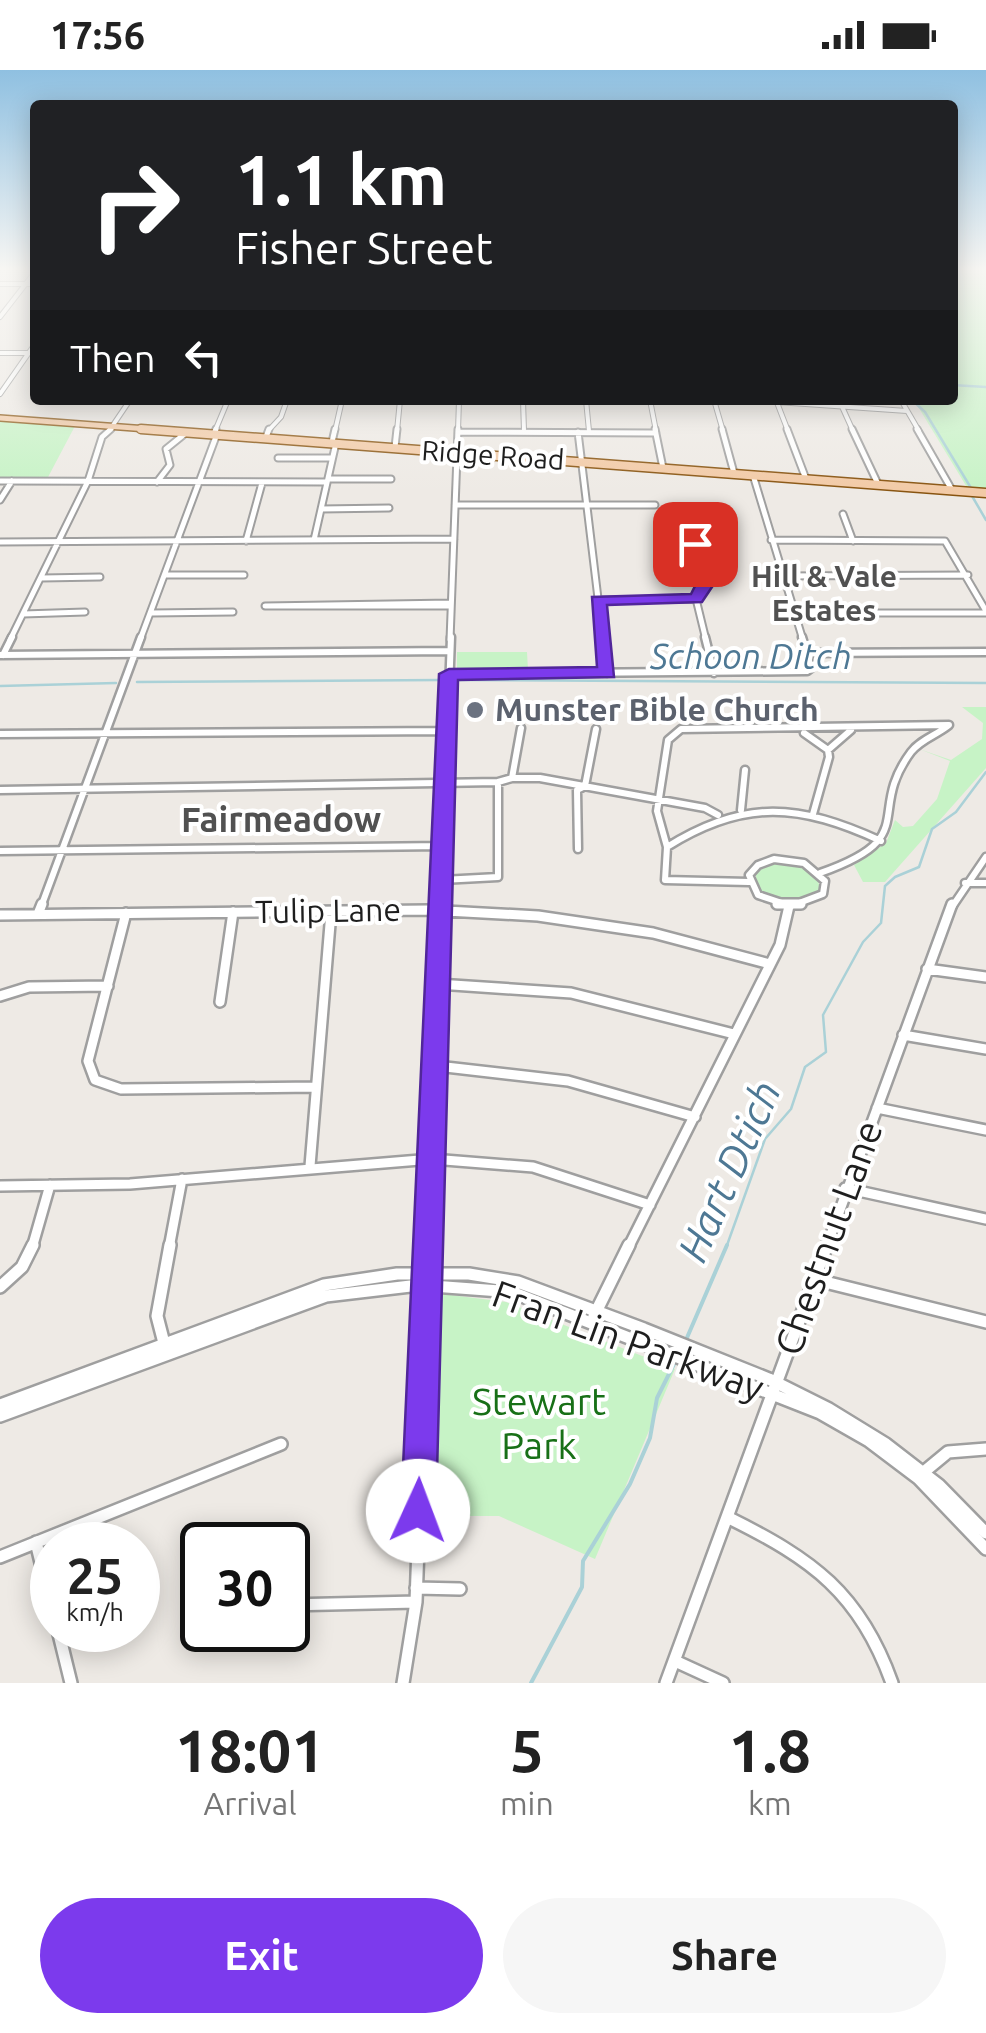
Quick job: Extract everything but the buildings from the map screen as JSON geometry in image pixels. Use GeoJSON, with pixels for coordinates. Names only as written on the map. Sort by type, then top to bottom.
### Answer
{"type":"FeatureCollection","features":[{"type":"Feature","properties":{"kind":"main road","name":"Ridge Road"},"geometry":{"type":"LineString","coordinates":[[0,418],[983,493]]}},
{"type":"Feature","properties":{"kind":"street"},"geometry":{"type":"LineString","coordinates":[[0,394],[30,350]]}},
{"type":"Feature","properties":{"kind":"street"},"geometry":{"type":"LineString","coordinates":[[0,353],[28,353]]}},
{"type":"Feature","properties":{"kind":"street"},"geometry":{"type":"LineString","coordinates":[[127,405],[116,426],[102,437],[88,481],[1,654],[450,651]]}},
{"type":"Feature","properties":{"kind":"street"},"geometry":{"type":"LineString","coordinates":[[38,914],[226,405]]}},
{"type":"Feature","properties":{"kind":"street"},"geometry":{"type":"LineString","coordinates":[[266,437],[283,405]]}},
{"type":"Feature","properties":{"kind":"street"},"geometry":{"type":"LineString","coordinates":[[314,540],[341,405]]}},
{"type":"Feature","properties":{"kind":"street"},"geometry":{"type":"LineString","coordinates":[[395,448],[399,405]]}},
{"type":"Feature","properties":{"kind":"street"},"geometry":{"type":"LineString","coordinates":[[403,1683],[416,1602],[459,405]]}},
{"type":"Feature","properties":{"kind":"street"},"geometry":{"type":"LineString","coordinates":[[523,405],[524,432]]}},
{"type":"Feature","properties":{"kind":"street"},"geometry":{"type":"LineString","coordinates":[[586,405],[589,432]]}},
{"type":"Feature","properties":{"kind":"street"},"geometry":{"type":"LineString","coordinates":[[651,405],[663,468]]}},
{"type":"Feature","properties":{"kind":"street"},"geometry":{"type":"LineString","coordinates":[[715,405],[734,473]]}},
{"type":"Feature","properties":{"kind":"street"},"geometry":{"type":"LineString","coordinates":[[778,405],[806,479]]}},
{"type":"Feature","properties":{"kind":"street"},"geometry":{"type":"LineString","coordinates":[[842,405],[878,484]]}},
{"type":"Feature","properties":{"kind":"street"},"geometry":{"type":"LineString","coordinates":[[860,405],[907,410]]}},
{"type":"Feature","properties":{"kind":"street"},"geometry":{"type":"LineString","coordinates":[[904,405],[952,490]]}},
{"type":"Feature","properties":{"kind":"street"},"geometry":{"type":"LineString","coordinates":[[157,482],[170,466],[166,449],[188,432]]}},
{"type":"Feature","properties":{"kind":"street"},"geometry":{"type":"LineString","coordinates":[[458,432],[656,432]]}},
{"type":"Feature","properties":{"kind":"street"},"geometry":{"type":"LineString","coordinates":[[578,432],[607,673]]}},
{"type":"Feature","properties":{"kind":"street"},"geometry":{"type":"LineString","coordinates":[[278,458],[332,458]]}},
{"type":"Feature","properties":{"kind":"street"},"geometry":{"type":"LineString","coordinates":[[449,674],[807,672],[811,668],[752,475]]}},
{"type":"Feature","properties":{"kind":"street"},"geometry":{"type":"LineString","coordinates":[[0,482],[262,484],[391,479]]}},
{"type":"Feature","properties":{"kind":"street"},"geometry":{"type":"LineString","coordinates":[[0,500],[12,481]]}},
{"type":"Feature","properties":{"kind":"street"},"geometry":{"type":"LineString","coordinates":[[246,540],[262,484]]}},
{"type":"Feature","properties":{"kind":"street"},"geometry":{"type":"LineString","coordinates":[[455,505],[655,506]]}},
{"type":"Feature","properties":{"kind":"street"},"geometry":{"type":"LineString","coordinates":[[321,509],[389,508]]}},
{"type":"Feature","properties":{"kind":"street"},"geometry":{"type":"LineString","coordinates":[[843,514],[853,540]]}},
{"type":"Feature","properties":{"kind":"street"},"geometry":{"type":"LineString","coordinates":[[0,542],[454,539]]}},
{"type":"Feature","properties":{"kind":"street"},"geometry":{"type":"LineString","coordinates":[[771,540],[934,540],[950,544],[986,612],[792,613]]}},
{"type":"Feature","properties":{"kind":"street"},"geometry":{"type":"LineString","coordinates":[[695,544],[705,584],[696,599],[714,673]]}},
{"type":"Feature","properties":{"kind":"street"},"geometry":{"type":"LineString","coordinates":[[166,575],[244,575]]}},
{"type":"Feature","properties":{"kind":"street"},"geometry":{"type":"LineString","coordinates":[[780,576],[968,575]]}},
{"type":"Feature","properties":{"kind":"street"},"geometry":{"type":"LineString","coordinates":[[42,578],[100,578]]}},
{"type":"Feature","properties":{"kind":"street"},"geometry":{"type":"LineString","coordinates":[[598,600],[696,599]]}},
{"type":"Feature","properties":{"kind":"street"},"geometry":{"type":"LineString","coordinates":[[451,604],[265,606],[451,604]]}},
{"type":"Feature","properties":{"kind":"street"},"geometry":{"type":"LineString","coordinates":[[24,614],[85,612]]}},
{"type":"Feature","properties":{"kind":"street"},"geometry":{"type":"LineString","coordinates":[[152,613],[232,612]]}},
{"type":"Feature","properties":{"kind":"street"},"geometry":{"type":"LineString","coordinates":[[806,653],[986,652]]}},
{"type":"Feature","properties":{"kind":"street"},"geometry":{"type":"LineString","coordinates":[[749,882],[752,870],[774,859],[804,863],[825,881],[823,894],[810,904],[789,906],[762,898],[749,882],[664,880],[667,847],[660,832],[658,801],[668,740],[681,729],[901,728],[938,723],[949,729],[932,732],[918,742],[903,766],[890,824],[881,841],[860,859],[820,873]]}},
{"type":"Feature","properties":{"kind":"street"},"geometry":{"type":"LineString","coordinates":[[512,778],[521,728]]}},
{"type":"Feature","properties":{"kind":"street"},"geometry":{"type":"LineString","coordinates":[[901,728],[918,742]]}},
{"type":"Feature","properties":{"kind":"street"},"geometry":{"type":"LineString","coordinates":[[585,786],[596,729]]}},
{"type":"Feature","properties":{"kind":"street"},"geometry":{"type":"LineString","coordinates":[[813,814],[828,750],[852,729]]}},
{"type":"Feature","properties":{"kind":"street"},"geometry":{"type":"LineString","coordinates":[[800,730],[828,750]]}},
{"type":"Feature","properties":{"kind":"street"},"geometry":{"type":"LineString","coordinates":[[0,734],[446,731]]}},
{"type":"Feature","properties":{"kind":"street"},"geometry":{"type":"LineString","coordinates":[[742,810],[745,770]]}},
{"type":"Feature","properties":{"kind":"street"},"geometry":{"type":"LineString","coordinates":[[0,790],[446,784],[512,778],[585,786],[704,808],[718,816]]}},
{"type":"Feature","properties":{"kind":"street"},"geometry":{"type":"LineString","coordinates":[[442,880],[498,877],[498,782]]}},
{"type":"Feature","properties":{"kind":"street"},"geometry":{"type":"LineString","coordinates":[[578,849],[577,790],[585,786]]}},
{"type":"Feature","properties":{"kind":"street"},"geometry":{"type":"LineString","coordinates":[[667,847],[718,816],[742,810],[813,814],[881,841]]}},
{"type":"Feature","properties":{"kind":"street"},"geometry":{"type":"LineString","coordinates":[[0,850],[443,846]]}},
{"type":"Feature","properties":{"kind":"street","name":"Chestnut Lane"},"geometry":{"type":"LineString","coordinates":[[666,1683],[817,1280],[845,1188],[927,970],[965,883],[984,865]]}},
{"type":"Feature","properties":{"kind":"street"},"geometry":{"type":"LineString","coordinates":[[965,883],[986,883]]}},
{"type":"Feature","properties":{"kind":"street"},"geometry":{"type":"LineString","coordinates":[[594,1318],[780,945],[789,906]]}},
{"type":"Feature","properties":{"kind":"street"},"geometry":{"type":"LineString","coordinates":[[220,1002],[232,912]]}},
{"type":"Feature","properties":{"kind":"street"},"geometry":{"type":"LineString","coordinates":[[310,1166],[331,912]]}},
{"type":"Feature","properties":{"kind":"street","name":"Tulip Lane"},"geometry":{"type":"LineString","coordinates":[[0,915],[441,912],[590,922],[770,964]]}},
{"type":"Feature","properties":{"kind":"street"},"geometry":{"type":"LineString","coordinates":[[126,913],[88,1061],[95,1080],[121,1089],[316,1088]]}},
{"type":"Feature","properties":{"kind":"street"},"geometry":{"type":"LineString","coordinates":[[927,970],[986,976]]}},
{"type":"Feature","properties":{"kind":"street"},"geometry":{"type":"LineString","coordinates":[[438,984],[571,993],[734,1034]]}},
{"type":"Feature","properties":{"kind":"street"},"geometry":{"type":"LineString","coordinates":[[0,996],[29,987],[108,986]]}},
{"type":"Feature","properties":{"kind":"street"},"geometry":{"type":"LineString","coordinates":[[903,1035],[986,1049]]}},
{"type":"Feature","properties":{"kind":"street"},"geometry":{"type":"LineString","coordinates":[[437,1066],[550,1074],[598,1084],[695,1117]]}},
{"type":"Feature","properties":{"kind":"street"},"geometry":{"type":"LineString","coordinates":[[877,1108],[986,1130]]}},
{"type":"Feature","properties":{"kind":"street"},"geometry":{"type":"LineString","coordinates":[[0,1186],[182,1180],[432,1158],[533,1167],[650,1205]]}},
{"type":"Feature","properties":{"kind":"street"},"geometry":{"type":"LineString","coordinates":[[166,1350],[158,1316],[182,1180]]}},
{"type":"Feature","properties":{"kind":"street"},"geometry":{"type":"LineString","coordinates":[[0,1287],[16,1276],[31,1255],[50,1185]]}},
{"type":"Feature","properties":{"kind":"street"},"geometry":{"type":"LineString","coordinates":[[845,1188],[986,1219]]}},
{"type":"Feature","properties":{"kind":"street","name":"Fran Lin Parkway"},"geometry":{"type":"LineString","coordinates":[[0,1405],[326,1296],[426,1276],[472,1272],[518,1282],[594,1318],[774,1388],[922,1474],[986,1533]]}},
{"type":"Feature","properties":{"kind":"street"},"geometry":{"type":"LineString","coordinates":[[817,1280],[912,1307],[986,1322]]}},
{"type":"Feature","properties":{"kind":"street","name":"Fran Lin Parkway"},"geometry":{"type":"LineString","coordinates":[[0,1416],[166,1350]]}},
{"type":"Feature","properties":{"kind":"street"},"geometry":{"type":"LineString","coordinates":[[86,1522],[281,1444]]}},
{"type":"Feature","properties":{"kind":"street"},"geometry":{"type":"LineString","coordinates":[[922,1474],[948,1452],[986,1449]]}},
{"type":"Feature","properties":{"kind":"street","name":"Fran Lin Parkway"},"geometry":{"type":"LineString","coordinates":[[922,1474],[986,1550]]}},
{"type":"Feature","properties":{"kind":"street"},"geometry":{"type":"LineString","coordinates":[[729,1518],[796,1550],[841,1587],[870,1626],[892,1683]]}},
{"type":"Feature","properties":{"kind":"street"},"geometry":{"type":"LineString","coordinates":[[0,1556],[30,1544]]}},
{"type":"Feature","properties":{"kind":"street"},"geometry":{"type":"LineString","coordinates":[[416,1588],[460,1590]]}},
{"type":"Feature","properties":{"kind":"street"},"geometry":{"type":"LineString","coordinates":[[310,1604],[416,1602]]}},
{"type":"Feature","properties":{"kind":"street"},"geometry":{"type":"LineString","coordinates":[[63,1652],[71,1683]]}},
{"type":"Feature","properties":{"kind":"street"},"geometry":{"type":"LineString","coordinates":[[674,1661],[723,1683]]}},
{"type":"Feature","properties":{"kind":"green space"},"geometry":{"type":"Polygon","coordinates":[[[958,342],[986,342],[986,490],[968,489],[917,405],[958,405],[958,342]]]}},
{"type":"Feature","properties":{"kind":"green space"},"geometry":{"type":"Polygon","coordinates":[[[0,421],[75,426],[47,479],[0,479],[0,421]]]}},
{"type":"Feature","properties":{"kind":"green space"},"geometry":{"type":"Polygon","coordinates":[[[457,652],[527,652],[528,670],[457,670],[457,652]]]}},
{"type":"Feature","properties":{"kind":"green space"},"geometry":{"type":"Polygon","coordinates":[[[962,707],[986,707],[986,768],[885,882],[863,882],[854,865],[886,843],[895,820],[903,827],[913,826],[937,799],[950,761],[919,749],[951,760],[982,739],[983,723],[962,707]]]}},
{"type":"Feature","properties":{"kind":"green space"},"geometry":{"type":"Polygon","coordinates":[[[779,861],[801,865],[817,876],[820,889],[815,895],[787,902],[759,891],[755,872],[779,861]]]}},
{"type":"Feature","properties":{"kind":"green space","name":"Stewart Park"},"geometry":{"type":"Polygon","coordinates":[[[435,1293],[506,1302],[675,1369],[595,1559],[499,1516],[432,1516],[435,1293]]]}},
{"type":"Feature","properties":{"kind":"waterway"},"geometry":{"type":"LineString","coordinates":[[958,385],[986,387]]}},
{"type":"Feature","properties":{"kind":"waterway","name":"Hart Dtich"},"geometry":{"type":"LineString","coordinates":[[917,405],[971,488]]}},
{"type":"Feature","properties":{"kind":"waterway","name":"Hart Dtich"},"geometry":{"type":"LineString","coordinates":[[972,496],[986,520]]}},
{"type":"Feature","properties":{"kind":"waterway","name":"Schoon Ditch"},"geometry":{"type":"LineString","coordinates":[[137,682],[442,680]]}},
{"type":"Feature","properties":{"kind":"waterway","name":"Schoon Ditch"},"geometry":{"type":"LineString","coordinates":[[455,680],[986,683]]}},
{"type":"Feature","properties":{"kind":"waterway","name":"Schoon Ditch"},"geometry":{"type":"LineString","coordinates":[[0,686],[116,683]]}},
{"type":"Feature","properties":{"kind":"waterway","name":"Hart Dtich"},"geometry":{"type":"LineString","coordinates":[[726,1248],[765,1139],[791,1109],[805,1067],[826,1052],[823,1015],[863,942],[881,923],[885,886],[919,867],[932,829],[956,812],[986,772]]}},
{"type":"Feature","properties":{"kind":"waterway","name":"Hart Dtich"},"geometry":{"type":"LineString","coordinates":[[686,1340],[727,1245]]}},
{"type":"Feature","properties":{"kind":"waterway","name":"Hart Dtich"},"geometry":{"type":"LineString","coordinates":[[531,1683],[582,1587],[583,1561],[630,1484],[650,1438],[657,1398],[676,1360]]}},
{"type":"Feature","properties":{"kind":"place","name":"Munster Bible Church"},"geometry":{"type":"Point","coordinates":[475,710]}},
{"type":"Feature","properties":{"kind":"district","name":"Hill & Vale Estates"},"geometry":{"type":"Point","coordinates":[824,594]}},
{"type":"Feature","properties":{"kind":"district","name":"Fairmeadow"},"geometry":{"type":"Point","coordinates":[281,820]}},
{"type":"Feature","properties":{"kind":"route"},"geometry":{"type":"LineString","coordinates":[[418,1511],[449,674],[607,673],[598,600],[696,599],[705,584],[695,544]]}}]}
